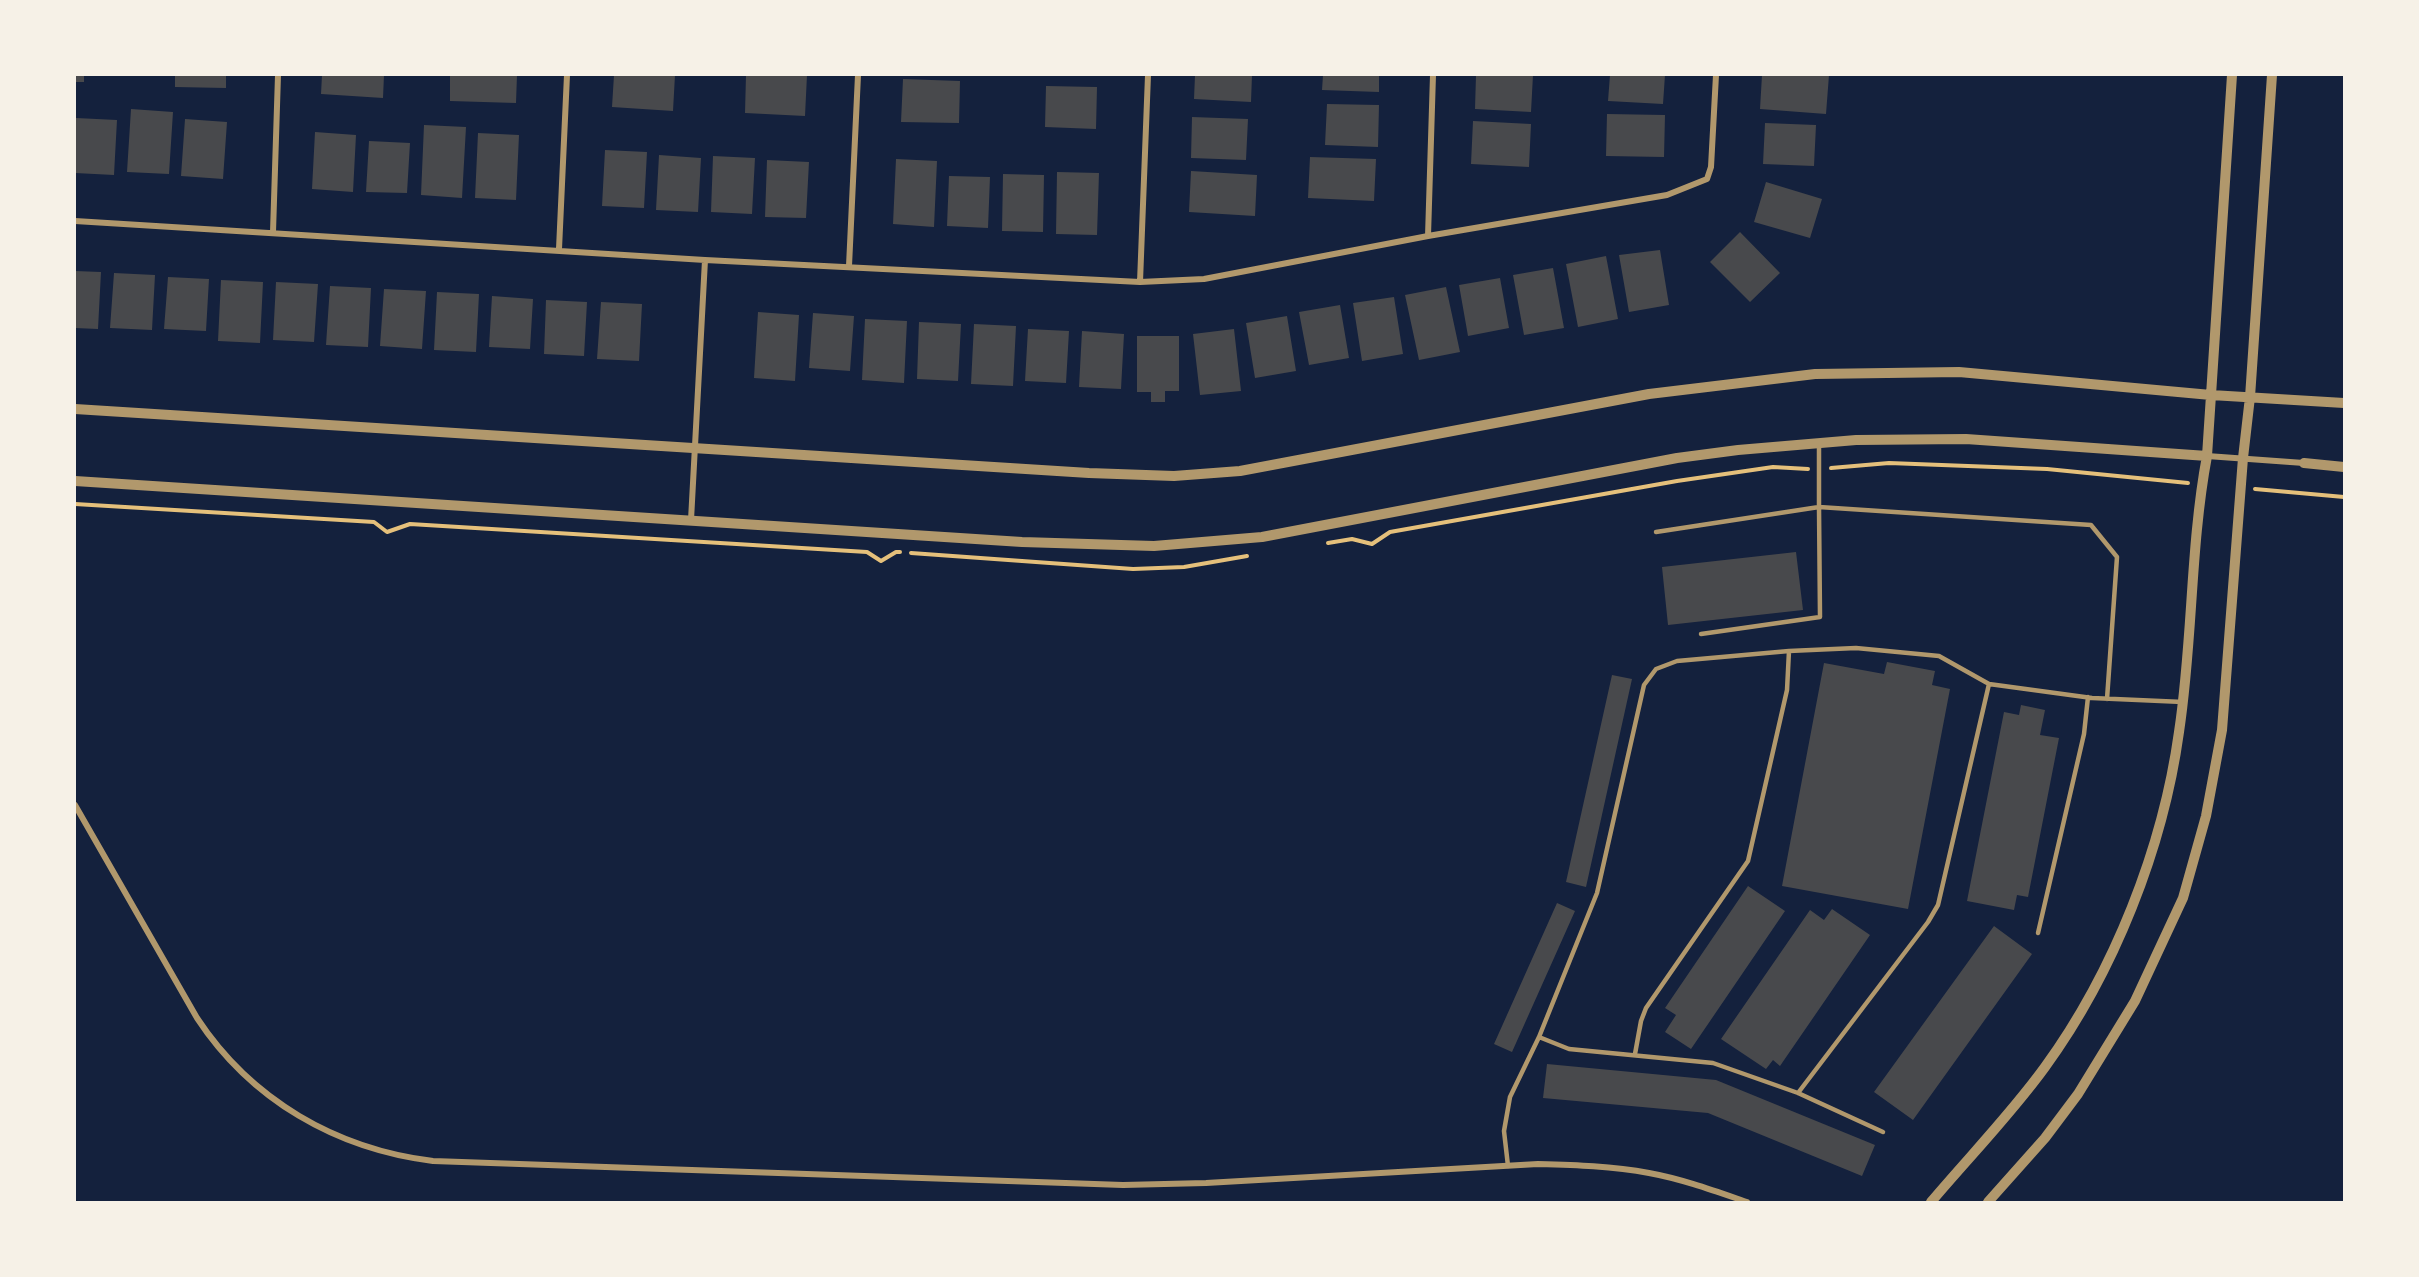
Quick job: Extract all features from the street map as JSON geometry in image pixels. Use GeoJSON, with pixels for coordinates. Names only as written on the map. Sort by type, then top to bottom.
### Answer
{"type":"FeatureCollection","features":[{"type":"Feature","properties":{"kind":"street"},"geometry":{"type":"LineString","coordinates":[[273,232],[278,75]]}},
{"type":"Feature","properties":{"kind":"street"},"geometry":{"type":"LineString","coordinates":[[559,249],[567,75]]}},
{"type":"Feature","properties":{"kind":"street"},"geometry":{"type":"LineString","coordinates":[[849,266],[858,75]]}},
{"type":"Feature","properties":{"kind":"street"},"geometry":{"type":"LineString","coordinates":[[1140,282],[1148,75]]}},
{"type":"Feature","properties":{"kind":"street"},"geometry":{"type":"LineString","coordinates":[[1428,236],[1433,75]]}},
{"type":"Feature","properties":{"kind":"street"},"geometry":{"type":"LineString","coordinates":[[75,221],[559,249],[705,260],[1140,282],[1204,279],[1428,236],[1667,195],[1707,179],[1711,166],[1716,75]]}},
{"type":"Feature","properties":{"kind":"street"},"geometry":{"type":"LineString","coordinates":[[1931,1202],[2046,1066],[2074,1023],[2115,944],[2136,893],[2161,819],[2179,734],[2198,504],[2207,456],[2232,75]]}},
{"type":"Feature","properties":{"kind":"street"},"geometry":{"type":"LineString","coordinates":[[1988,1202],[2045,1138],[2079,1094],[2135,1001],[2183,898],[2206,816],[2222,730],[2243,458],[2250,397],[2272,75]]}},
{"type":"Feature","properties":{"kind":"street"},"geometry":{"type":"LineString","coordinates":[[691,520],[705,260]]}},
{"type":"Feature","properties":{"kind":"street"},"geometry":{"type":"LineString","coordinates":[[75,410],[1089,473],[1174,476],[1240,471],[1649,394],[1815,374],[1959,372],[2211,395],[2344,403]]}},
{"type":"Feature","properties":{"kind":"street"},"geometry":{"type":"LineString","coordinates":[[75,481],[1093,545],[1154,546],[1262,537],[1677,458],[1819,443],[1900,438],[1966,439],[2344,466]]}},
{"type":"Feature","properties":{"kind":"street"},"geometry":{"type":"LineString","coordinates":[[75,805],[213,1042],[250,1080],[293,1113],[337,1137],[384,1152],[433,1161],[1122,1185],[1206,1183],[1508,1166],[1573,1165],[1648,1173],[1682,1181],[1747,1202]]}},
{"type":"Feature","properties":{"kind":"lane"},"geometry":{"type":"LineString","coordinates":[[1701,634],[1820,617],[1819,443]]}},
{"type":"Feature","properties":{"kind":"lane"},"geometry":{"type":"LineString","coordinates":[[1656,532],[1819,507],[2091,525],[2117,557],[2107,699]]}},
{"type":"Feature","properties":{"kind":"lane"},"geometry":{"type":"LineString","coordinates":[[1508,1166],[1504,1131],[1510,1098],[1539,1037],[1597,893],[1644,685],[1656,669],[1677,661],[1789,651],[1856,648],[1939,656],[1989,684],[2107,699],[2183,702]]}},
{"type":"Feature","properties":{"kind":"lane"},"geometry":{"type":"LineString","coordinates":[[1635,1054],[1641,1021],[1646,1008],[1748,861],[1787,690],[1789,651]]}},
{"type":"Feature","properties":{"kind":"lane"},"geometry":{"type":"LineString","coordinates":[[1798,1093],[1928,922],[1938,905],[1989,684]]}},
{"type":"Feature","properties":{"kind":"lane"},"geometry":{"type":"LineString","coordinates":[[2038,933],[2084,734],[2088,697]]}},
{"type":"Feature","properties":{"kind":"lane"},"geometry":{"type":"LineString","coordinates":[[1539,1037],[1569,1049],[1713,1063],[1798,1093],[1883,1132]]}},
{"type":"Feature","properties":{"kind":"path"},"geometry":{"type":"LineString","coordinates":[[1318,544],[1352,539],[1372,544],[1390,532],[1773,467],[1856,468],[1889,463],[2014,468],[2202,484]]}},
{"type":"Feature","properties":{"kind":"path"},"geometry":{"type":"LineString","coordinates":[[2241,487],[2344,497]]}},
{"type":"Feature","properties":{"kind":"path"},"geometry":{"type":"LineString","coordinates":[[75,504],[374,522],[387,532],[410,524],[867,552],[881,561],[896,552],[1133,568],[1184,567],[1250,556]]}},
{"type":"Feature","properties":{"kind":"building"},"geometry":{"type":"Polygon","coordinates":[[[75,75],[84,75],[84,82],[75,82],[75,75]]]}},
{"type":"Feature","properties":{"kind":"building"},"geometry":{"type":"Polygon","coordinates":[[[175,75],[226,75],[226,88],[175,87],[175,75]]]}},
{"type":"Feature","properties":{"kind":"building"},"geometry":{"type":"Polygon","coordinates":[[[322,75],[384,75],[383,98],[321,94],[322,75]]]}},
{"type":"Feature","properties":{"kind":"building"},"geometry":{"type":"Polygon","coordinates":[[[450,75],[517,75],[516,103],[450,101],[450,75]]]}},
{"type":"Feature","properties":{"kind":"building"},"geometry":{"type":"Polygon","coordinates":[[[614,75],[675,75],[673,111],[612,107],[614,75]]]}},
{"type":"Feature","properties":{"kind":"building"},"geometry":{"type":"Polygon","coordinates":[[[746,75],[807,75],[805,116],[745,113],[746,75]]]}},
{"type":"Feature","properties":{"kind":"building"},"geometry":{"type":"Polygon","coordinates":[[[1195,75],[1252,75],[1251,102],[1194,99],[1195,75]]]}},
{"type":"Feature","properties":{"kind":"building"},"geometry":{"type":"Polygon","coordinates":[[[1323,75],[1379,75],[1379,92],[1322,90],[1323,75]]]}},
{"type":"Feature","properties":{"kind":"building"},"geometry":{"type":"Polygon","coordinates":[[[1476,75],[1533,75],[1531,112],[1475,109],[1476,75]]]}},
{"type":"Feature","properties":{"kind":"building"},"geometry":{"type":"Polygon","coordinates":[[[1610,75],[1665,75],[1663,104],[1608,101],[1610,75]]]}},
{"type":"Feature","properties":{"kind":"building"},"geometry":{"type":"Polygon","coordinates":[[[1762,75],[1829,75],[1826,114],[1760,109],[1762,75]]]}},
{"type":"Feature","properties":{"kind":"building"},"geometry":{"type":"Polygon","coordinates":[[[903,79],[960,81],[959,123],[901,122],[903,79]]]}},
{"type":"Feature","properties":{"kind":"building"},"geometry":{"type":"Polygon","coordinates":[[[1046,86],[1097,87],[1096,129],[1045,127],[1046,86]]]}},
{"type":"Feature","properties":{"kind":"building"},"geometry":{"type":"Polygon","coordinates":[[[1327,104],[1379,105],[1378,147],[1325,145],[1327,104]]]}},
{"type":"Feature","properties":{"kind":"building"},"geometry":{"type":"Polygon","coordinates":[[[131,109],[173,112],[169,174],[127,172],[131,109]]]}},
{"type":"Feature","properties":{"kind":"building"},"geometry":{"type":"Polygon","coordinates":[[[1607,114],[1665,115],[1664,157],[1606,156],[1607,114]]]}},
{"type":"Feature","properties":{"kind":"building"},"geometry":{"type":"Polygon","coordinates":[[[1192,117],[1248,119],[1246,160],[1191,158],[1192,117]]]}},
{"type":"Feature","properties":{"kind":"building"},"geometry":{"type":"Polygon","coordinates":[[[76,118],[117,120],[114,175],[75,173],[76,118]]]}},
{"type":"Feature","properties":{"kind":"building"},"geometry":{"type":"Polygon","coordinates":[[[185,119],[227,122],[223,179],[181,176],[185,119]]]}},
{"type":"Feature","properties":{"kind":"building"},"geometry":{"type":"Polygon","coordinates":[[[1473,121],[1531,124],[1529,167],[1471,164],[1473,121]]]}},
{"type":"Feature","properties":{"kind":"building"},"geometry":{"type":"Polygon","coordinates":[[[1765,123],[1816,125],[1814,166],[1763,164],[1765,123]]]}},
{"type":"Feature","properties":{"kind":"building"},"geometry":{"type":"Polygon","coordinates":[[[424,125],[466,127],[462,198],[421,195],[424,125]]]}},
{"type":"Feature","properties":{"kind":"building"},"geometry":{"type":"Polygon","coordinates":[[[315,132],[356,135],[353,192],[312,189],[315,132]]]}},
{"type":"Feature","properties":{"kind":"building"},"geometry":{"type":"Polygon","coordinates":[[[478,133],[519,135],[516,200],[475,198],[478,133]]]}},
{"type":"Feature","properties":{"kind":"building"},"geometry":{"type":"Polygon","coordinates":[[[369,141],[410,143],[407,193],[366,192],[369,141]]]}},
{"type":"Feature","properties":{"kind":"building"},"geometry":{"type":"Polygon","coordinates":[[[605,150],[647,152],[644,208],[602,206],[605,150]]]}},
{"type":"Feature","properties":{"kind":"building"},"geometry":{"type":"Polygon","coordinates":[[[659,155],[701,158],[698,212],[656,210],[659,155]]]}},
{"type":"Feature","properties":{"kind":"building"},"geometry":{"type":"Polygon","coordinates":[[[713,156],[755,158],[752,214],[711,212],[713,156]]]}},
{"type":"Feature","properties":{"kind":"building"},"geometry":{"type":"Polygon","coordinates":[[[1310,157],[1376,159],[1374,201],[1308,198],[1310,157]]]}},
{"type":"Feature","properties":{"kind":"building"},"geometry":{"type":"Polygon","coordinates":[[[896,159],[937,161],[934,227],[893,224],[896,159]]]}},
{"type":"Feature","properties":{"kind":"building"},"geometry":{"type":"Polygon","coordinates":[[[767,160],[809,162],[806,218],[765,217],[767,160]]]}},
{"type":"Feature","properties":{"kind":"building"},"geometry":{"type":"Polygon","coordinates":[[[1191,171],[1257,175],[1255,216],[1189,212],[1191,171]]]}},
{"type":"Feature","properties":{"kind":"building"},"geometry":{"type":"Polygon","coordinates":[[[1057,172],[1099,173],[1097,235],[1056,234],[1057,172]]]}},
{"type":"Feature","properties":{"kind":"building"},"geometry":{"type":"Polygon","coordinates":[[[1003,174],[1044,175],[1043,232],[1002,231],[1003,174]]]}},
{"type":"Feature","properties":{"kind":"building"},"geometry":{"type":"Polygon","coordinates":[[[949,176],[990,177],[988,228],[947,226],[949,176]]]}},
{"type":"Feature","properties":{"kind":"building"},"geometry":{"type":"Polygon","coordinates":[[[1766,182],[1822,199],[1810,238],[1754,222],[1766,182]]]}},
{"type":"Feature","properties":{"kind":"building"},"geometry":{"type":"Polygon","coordinates":[[[1740,232],[1780,273],[1750,302],[1710,262],[1740,232]]]}},
{"type":"Feature","properties":{"kind":"building"},"geometry":{"type":"Polygon","coordinates":[[[1660,250],[1669,305],[1629,312],[1619,255],[1660,250]]]}},
{"type":"Feature","properties":{"kind":"building"},"geometry":{"type":"Polygon","coordinates":[[[1606,256],[1618,319],[1578,327],[1566,264],[1606,256]]]}},
{"type":"Feature","properties":{"kind":"building"},"geometry":{"type":"Polygon","coordinates":[[[1553,268],[1564,328],[1524,335],[1513,275],[1553,268]]]}},
{"type":"Feature","properties":{"kind":"building"},"geometry":{"type":"Polygon","coordinates":[[[75,271],[101,272],[98,329],[75,328],[75,271]]]}},
{"type":"Feature","properties":{"kind":"building"},"geometry":{"type":"Polygon","coordinates":[[[114,273],[155,275],[152,330],[110,328],[114,273]]]}},
{"type":"Feature","properties":{"kind":"building"},"geometry":{"type":"Polygon","coordinates":[[[168,277],[209,279],[206,331],[164,329],[168,277]]]}},
{"type":"Feature","properties":{"kind":"building"},"geometry":{"type":"Polygon","coordinates":[[[1500,278],[1509,328],[1468,336],[1459,285],[1500,278]]]}},
{"type":"Feature","properties":{"kind":"building"},"geometry":{"type":"Polygon","coordinates":[[[221,280],[263,282],[260,343],[218,341],[221,280]]]}},
{"type":"Feature","properties":{"kind":"building"},"geometry":{"type":"Polygon","coordinates":[[[276,282],[318,284],[314,342],[273,340],[276,282]]]}},
{"type":"Feature","properties":{"kind":"building"},"geometry":{"type":"Polygon","coordinates":[[[330,286],[371,288],[368,347],[326,345],[330,286]]]}},
{"type":"Feature","properties":{"kind":"building"},"geometry":{"type":"Polygon","coordinates":[[[1446,287],[1460,352],[1419,360],[1405,295],[1446,287]]]}},
{"type":"Feature","properties":{"kind":"building"},"geometry":{"type":"Polygon","coordinates":[[[384,289],[426,291],[422,349],[380,346],[384,289]]]}},
{"type":"Feature","properties":{"kind":"building"},"geometry":{"type":"Polygon","coordinates":[[[437,292],[479,294],[476,352],[434,350],[437,292]]]}},
{"type":"Feature","properties":{"kind":"building"},"geometry":{"type":"Polygon","coordinates":[[[492,296],[533,299],[530,349],[489,347],[492,296]]]}},
{"type":"Feature","properties":{"kind":"building"},"geometry":{"type":"Polygon","coordinates":[[[1394,297],[1403,354],[1362,361],[1353,303],[1394,297]]]}},
{"type":"Feature","properties":{"kind":"building"},"geometry":{"type":"Polygon","coordinates":[[[546,300],[587,302],[584,356],[544,354],[546,300]]]}},
{"type":"Feature","properties":{"kind":"building"},"geometry":{"type":"Polygon","coordinates":[[[601,302],[642,304],[639,361],[597,359],[601,302]]]}},
{"type":"Feature","properties":{"kind":"building"},"geometry":{"type":"Polygon","coordinates":[[[1340,305],[1349,358],[1309,365],[1299,312],[1340,305]]]}},
{"type":"Feature","properties":{"kind":"building"},"geometry":{"type":"Polygon","coordinates":[[[758,312],[799,315],[795,381],[754,378],[758,312]]]}},
{"type":"Feature","properties":{"kind":"building"},"geometry":{"type":"Polygon","coordinates":[[[813,313],[854,316],[850,371],[809,368],[813,313]]]}},
{"type":"Feature","properties":{"kind":"building"},"geometry":{"type":"Polygon","coordinates":[[[1287,316],[1296,371],[1255,378],[1246,323],[1287,316]]]}},
{"type":"Feature","properties":{"kind":"building"},"geometry":{"type":"Polygon","coordinates":[[[865,319],[907,321],[904,383],[862,380],[865,319]]]}},
{"type":"Feature","properties":{"kind":"building"},"geometry":{"type":"Polygon","coordinates":[[[919,322],[961,324],[958,381],[917,379],[919,322]]]}},
{"type":"Feature","properties":{"kind":"building"},"geometry":{"type":"Polygon","coordinates":[[[974,324],[1016,326],[1013,386],[971,384],[974,324]]]}},
{"type":"Feature","properties":{"kind":"building"},"geometry":{"type":"Polygon","coordinates":[[[1028,329],[1069,331],[1066,383],[1025,381],[1028,329]]]}},
{"type":"Feature","properties":{"kind":"building"},"geometry":{"type":"Polygon","coordinates":[[[1234,329],[1241,391],[1200,395],[1193,334],[1234,329]]]}},
{"type":"Feature","properties":{"kind":"building"},"geometry":{"type":"Polygon","coordinates":[[[1082,331],[1124,334],[1121,389],[1079,387],[1082,331]]]}},
{"type":"Feature","properties":{"kind":"building"},"geometry":{"type":"Polygon","coordinates":[[[1137,336],[1179,336],[1179,391],[1165,391],[1165,402],[1151,402],[1151,392],[1137,392],[1137,336]]]}},
{"type":"Feature","properties":{"kind":"building"},"geometry":{"type":"Polygon","coordinates":[[[1796,552],[1803,610],[1668,625],[1662,567],[1796,552]]]}},
{"type":"Feature","properties":{"kind":"building"},"geometry":{"type":"Polygon","coordinates":[[[1887,662],[1935,671],[1932,685],[1950,689],[1908,909],[1782,886],[1824,663],[1884,674],[1887,662]]]}},
{"type":"Feature","properties":{"kind":"building"},"geometry":{"type":"Polygon","coordinates":[[[1612,675],[1632,679],[1586,887],[1566,882],[1612,675]]]}},
{"type":"Feature","properties":{"kind":"building"},"geometry":{"type":"Polygon","coordinates":[[[2021,705],[2045,710],[2040,735],[2059,738],[2028,897],[2017,895],[2014,910],[1967,901],[2004,712],[2019,715],[2021,705]]]}},
{"type":"Feature","properties":{"kind":"building"},"geometry":{"type":"Polygon","coordinates":[[[1748,886],[1785,911],[1691,1049],[1665,1032],[1676,1015],[1665,1008],[1748,886]]]}},
{"type":"Feature","properties":{"kind":"building"},"geometry":{"type":"Polygon","coordinates":[[[1557,903],[1575,911],[1512,1052],[1494,1044],[1557,903]]]}},
{"type":"Feature","properties":{"kind":"building"},"geometry":{"type":"Polygon","coordinates":[[[1832,909],[1870,935],[1780,1066],[1773,1060],[1766,1069],[1721,1039],[1810,910],[1824,920],[1832,909]]]}},
{"type":"Feature","properties":{"kind":"building"},"geometry":{"type":"Polygon","coordinates":[[[1994,926],[2032,954],[1913,1120],[1874,1092],[1994,926]]]}},
{"type":"Feature","properties":{"kind":"building"},"geometry":{"type":"Polygon","coordinates":[[[1547,1064],[1716,1080],[1875,1145],[1862,1176],[1708,1113],[1543,1098],[1547,1064]]]}}]}
